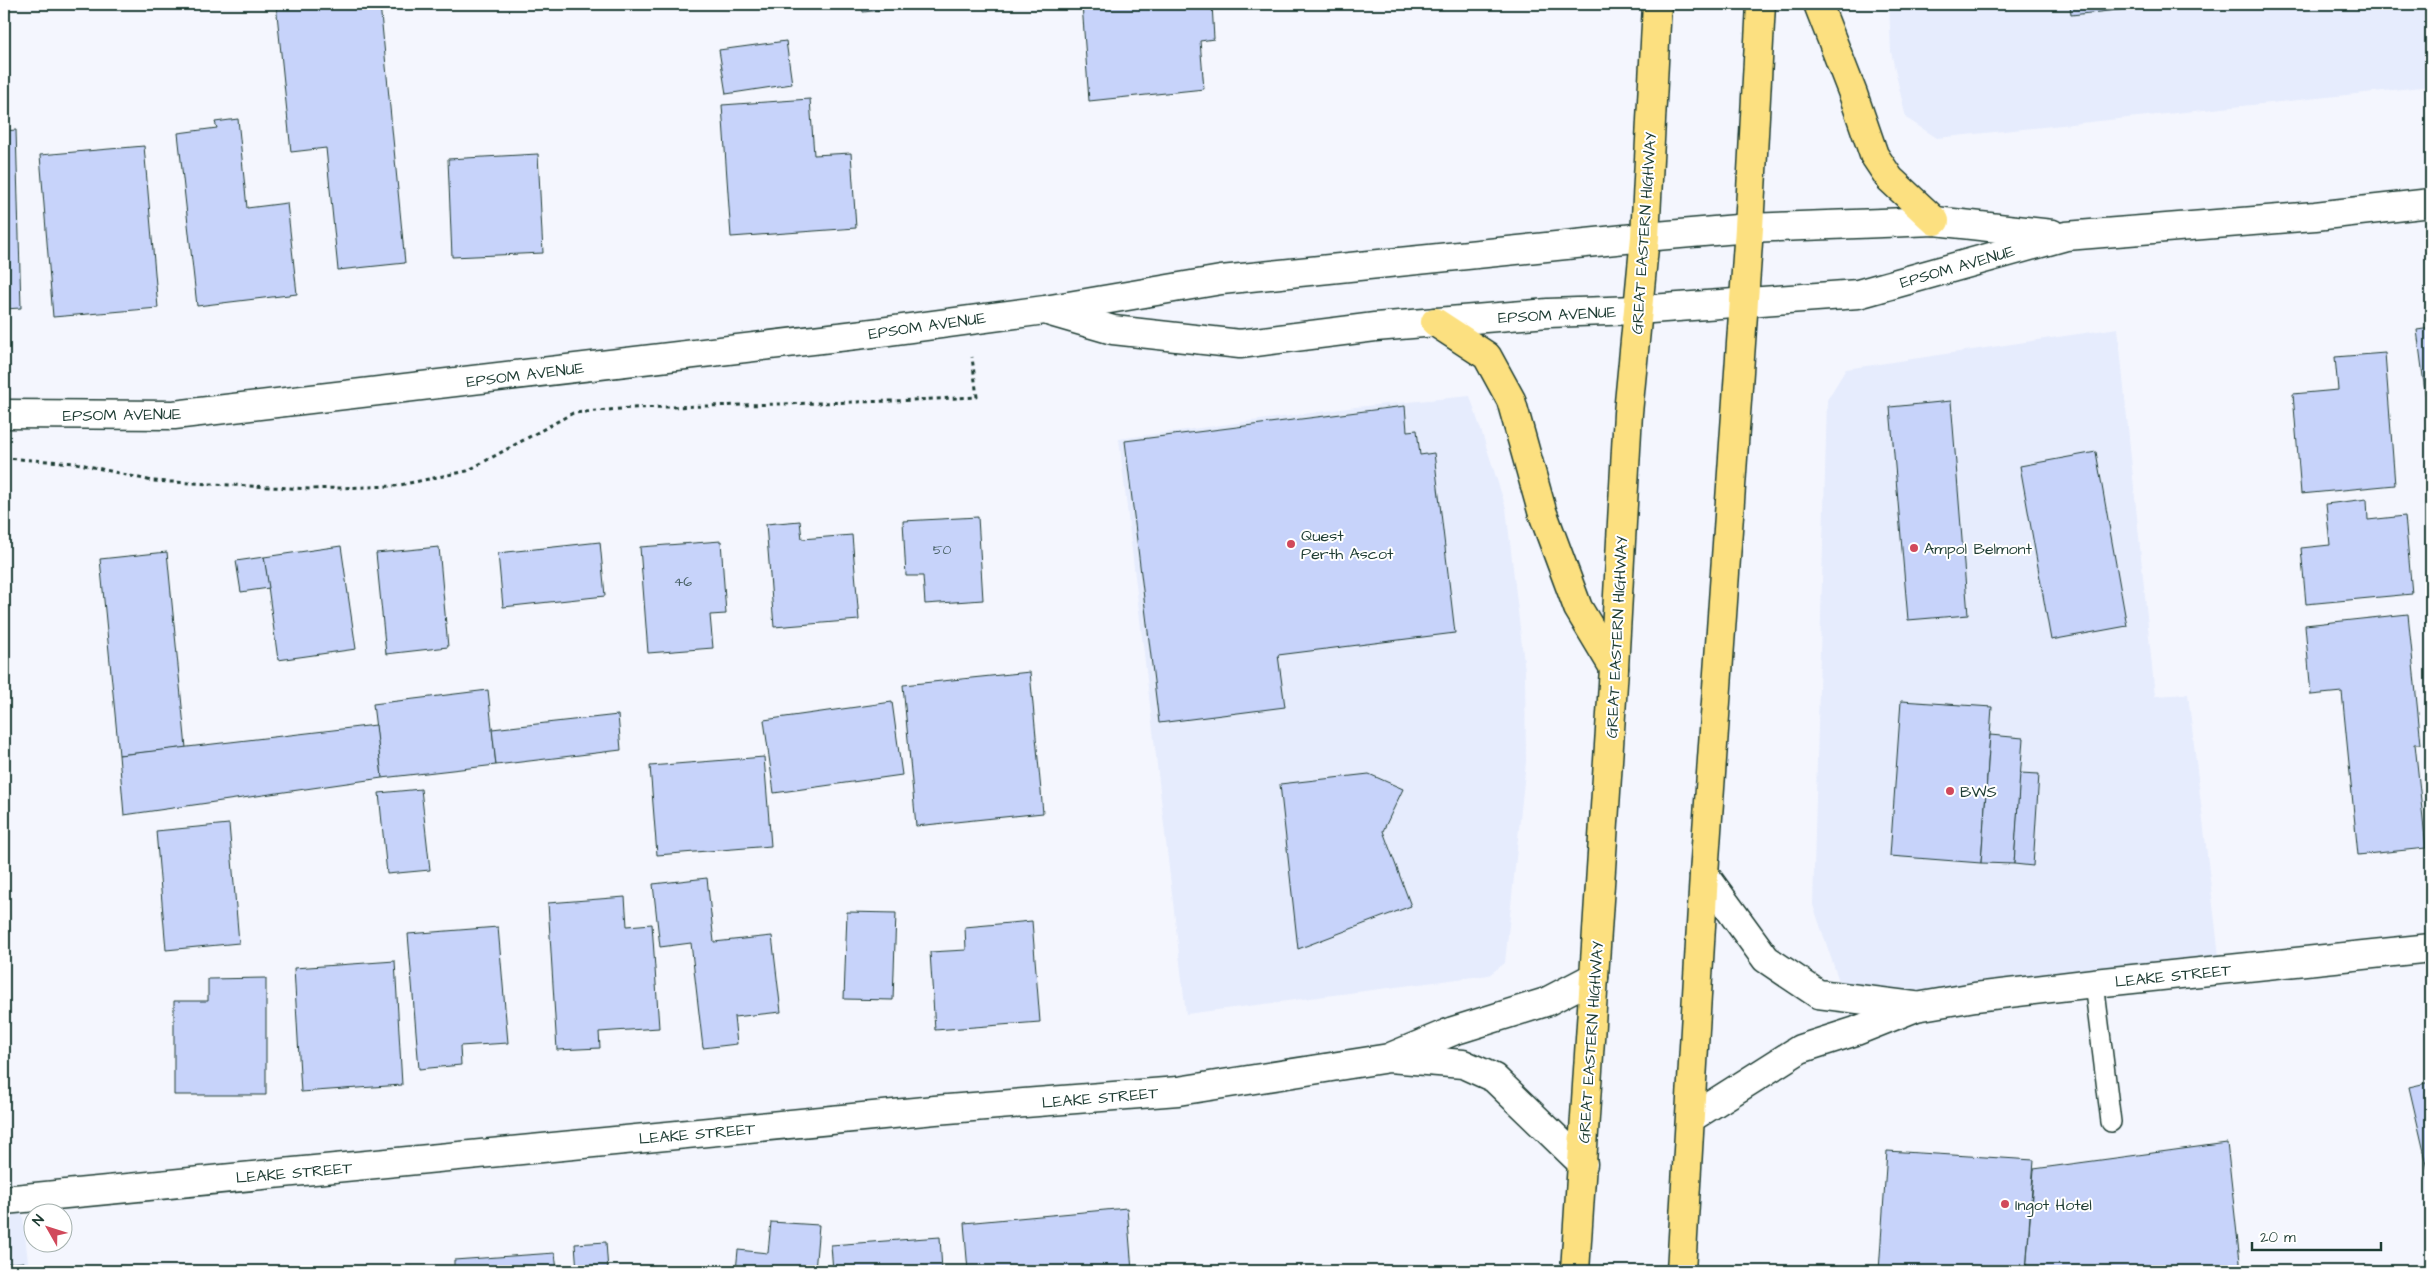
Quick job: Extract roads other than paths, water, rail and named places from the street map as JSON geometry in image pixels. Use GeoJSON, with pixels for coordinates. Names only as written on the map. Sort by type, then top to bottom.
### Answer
{"type":"FeatureCollection","features":[{"type":"Feature","properties":{"kind":"highway","name":"GREAT EASTERN HIGHWAY"},"geometry":{"type":"LineString","coordinates":[[1575,1271],[1614,668],[1628,413],[1645,237],[1657,4]]}},
{"type":"Feature","properties":{"kind":"highway"},"geometry":{"type":"LineString","coordinates":[[1680,1271],[1691,1118],[1704,874],[1749,228],[1761,4]]}},
{"type":"Feature","properties":{"kind":"highway"},"geometry":{"type":"LineString","coordinates":[[1818,4],[1853,94],[1874,155],[1890,178],[1935,222]]}},
{"type":"Feature","properties":{"kind":"highway"},"geometry":{"type":"LineString","coordinates":[[1435,322],[1487,356],[1511,400],[1542,511],[1578,608],[1614,668]]}},
{"type":"Feature","properties":{"kind":"street","name":"EPSOM AVENUE"},"geometry":{"type":"LineString","coordinates":[[4,414],[174,415],[873,333],[966,319],[1045,310],[1221,280],[1645,237],[1749,228],[1935,222],[2066,236],[2315,216],[2431,202]]}},
{"type":"Feature","properties":{"kind":"street","name":"EPSOM AVENUE"},"geometry":{"type":"LineString","coordinates":[[1045,310],[1113,330],[1240,344],[1375,327],[1435,322],[1548,313],[1637,310],[1858,294],[2066,236]]}},
{"type":"Feature","properties":{"kind":"street","name":"LEAKE STREET"},"geometry":{"type":"LineString","coordinates":[[1704,874],[1766,959],[1818,994],[1916,1006]]}},
{"type":"Feature","properties":{"kind":"street","name":"LEAKE STREET"},"geometry":{"type":"LineString","coordinates":[[1691,1118],[1800,1049],[1856,1031],[1916,1006],[2094,983],[2431,948]]}},
{"type":"Feature","properties":{"kind":"street","name":"LEAKE STREET"},"geometry":{"type":"LineString","coordinates":[[1389,1058],[1453,1031],[1546,1002],[1594,977]]}},
{"type":"Feature","properties":{"kind":"street","name":"LEAKE STREET"},"geometry":{"type":"LineString","coordinates":[[4,1200],[935,1110],[1178,1091],[1389,1058],[1463,1064],[1494,1078],[1582,1164]]}},
{"type":"Feature","properties":{"kind":"lane"},"geometry":{"type":"LineString","coordinates":[[2094,983],[2111,1122]]}},
{"type":"Feature","properties":{"kind":"place","name":"Quest Perth Ascot"},"geometry":{"type":"Point","coordinates":[1291,544]}},
{"type":"Feature","properties":{"kind":"place","name":"Ampol Belmont"},"geometry":{"type":"Point","coordinates":[1914,548]}},
{"type":"Feature","properties":{"kind":"place","name":"BWS"},"geometry":{"type":"Point","coordinates":[1950,791]}},
{"type":"Feature","properties":{"kind":"place","name":"Ingot Hotel"},"geometry":{"type":"Point","coordinates":[2005,1204]}}]}
